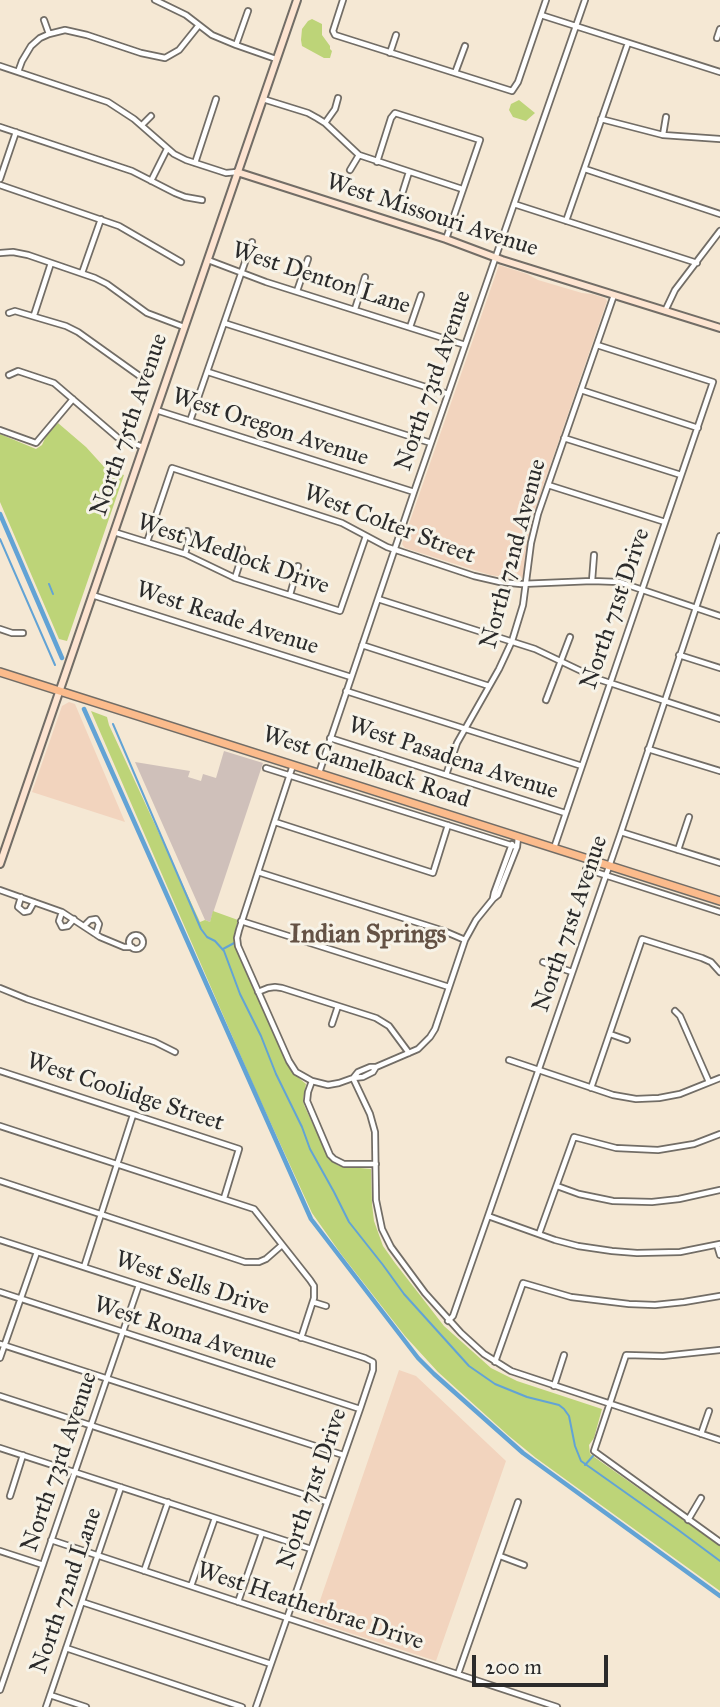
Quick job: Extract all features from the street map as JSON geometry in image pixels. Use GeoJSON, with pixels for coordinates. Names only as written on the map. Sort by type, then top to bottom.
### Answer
{"type":"FeatureCollection","features":[{"type":"Feature","properties":{"kind":"main road","name":"North 75th Avenue"},"geometry":{"type":"LineString","coordinates":[[0,864],[297,0]]}},
{"type":"Feature","properties":{"kind":"main road","name":"West Missouri Avenue"},"geometry":{"type":"LineString","coordinates":[[237,172],[720,328]]}},
{"type":"Feature","properties":{"kind":"main road","name":"West Camelback Road"},"geometry":{"type":"LineString","coordinates":[[0,672],[720,901]]}},
{"type":"Feature","properties":{"kind":"street"},"geometry":{"type":"LineString","coordinates":[[156,0],[186,15],[212,35],[276,59]]}},
{"type":"Feature","properties":{"kind":"street"},"geometry":{"type":"LineString","coordinates":[[343,0],[332,33],[335,35],[512,92],[518,82],[546,0]]}},
{"type":"Feature","properties":{"kind":"street","name":"North 73rd Avenue"},"geometry":{"type":"LineString","coordinates":[[318,774],[585,0]]}},
{"type":"Feature","properties":{"kind":"street"},"geometry":{"type":"LineString","coordinates":[[236,45],[248,11]]}},
{"type":"Feature","properties":{"kind":"street"},"geometry":{"type":"LineString","coordinates":[[541,15],[720,72]]}},
{"type":"Feature","properties":{"kind":"street"},"geometry":{"type":"LineString","coordinates":[[44,20],[50,34]]}},
{"type":"Feature","properties":{"kind":"street"},"geometry":{"type":"LineString","coordinates":[[18,72],[31,46],[40,38],[65,30],[165,58],[179,50],[199,25]]}},
{"type":"Feature","properties":{"kind":"street"},"geometry":{"type":"LineString","coordinates":[[717,38],[720,29]]}},
{"type":"Feature","properties":{"kind":"street"},"geometry":{"type":"LineString","coordinates":[[390,52],[396,35]]}},
{"type":"Feature","properties":{"kind":"street"},"geometry":{"type":"LineString","coordinates":[[566,221],[628,43]]}},
{"type":"Feature","properties":{"kind":"street"},"geometry":{"type":"LineString","coordinates":[[455,73],[465,46]]}},
{"type":"Feature","properties":{"kind":"street"},"geometry":{"type":"LineString","coordinates":[[171,55],[173,62]]}},
{"type":"Feature","properties":{"kind":"street","name":"West Missouri Avenue"},"geometry":{"type":"LineString","coordinates":[[0,66],[108,102],[142,125],[174,154],[226,173],[237,172]]}},
{"type":"Feature","properties":{"kind":"street"},"geometry":{"type":"LineString","coordinates":[[325,123],[335,109],[338,98]]}},
{"type":"Feature","properties":{"kind":"street"},"geometry":{"type":"LineString","coordinates":[[195,163],[216,99]]}},
{"type":"Feature","properties":{"kind":"street"},"geometry":{"type":"LineString","coordinates":[[262,99],[308,113],[325,123],[359,155],[463,189]]}},
{"type":"Feature","properties":{"kind":"street"},"geometry":{"type":"LineString","coordinates":[[377,162],[395,113],[480,140],[446,239]]}},
{"type":"Feature","properties":{"kind":"street"},"geometry":{"type":"LineString","coordinates":[[142,125],[151,116]]}},
{"type":"Feature","properties":{"kind":"street"},"geometry":{"type":"LineString","coordinates":[[663,135],[666,117]]}},
{"type":"Feature","properties":{"kind":"street"},"geometry":{"type":"LineString","coordinates":[[601,119],[663,135],[720,139]]}},
{"type":"Feature","properties":{"kind":"street"},"geometry":{"type":"LineString","coordinates":[[0,127],[132,171],[185,197],[202,200]]}},
{"type":"Feature","properties":{"kind":"street"},"geometry":{"type":"LineString","coordinates":[[0,180],[16,132]]}},
{"type":"Feature","properties":{"kind":"street"},"geometry":{"type":"LineString","coordinates":[[151,181],[167,149]]}},
{"type":"Feature","properties":{"kind":"street"},"geometry":{"type":"LineString","coordinates":[[350,170],[359,155]]}},
{"type":"Feature","properties":{"kind":"street"},"geometry":{"type":"LineString","coordinates":[[584,169],[720,214]]}},
{"type":"Feature","properties":{"kind":"street"},"geometry":{"type":"LineString","coordinates":[[403,191],[409,172]]}},
{"type":"Feature","properties":{"kind":"street"},"geometry":{"type":"LineString","coordinates":[[0,185],[101,219],[127,230],[181,261]]}},
{"type":"Feature","properties":{"kind":"street"},"geometry":{"type":"LineString","coordinates":[[679,200],[682,191]]}},
{"type":"Feature","properties":{"kind":"street"},"geometry":{"type":"LineString","coordinates":[[514,204],[696,263]]}},
{"type":"Feature","properties":{"kind":"street"},"geometry":{"type":"LineString","coordinates":[[82,273],[101,219]]}},
{"type":"Feature","properties":{"kind":"street"},"geometry":{"type":"LineString","coordinates":[[665,311],[675,290],[720,231]]}},
{"type":"Feature","properties":{"kind":"street"},"geometry":{"type":"LineString","coordinates":[[190,421],[252,242]]}},
{"type":"Feature","properties":{"kind":"street"},"geometry":{"type":"LineString","coordinates":[[0,253],[13,252],[82,273],[107,285],[147,313],[184,327]]}},
{"type":"Feature","properties":{"kind":"street","name":"West Denton Lane"},"geometry":{"type":"LineString","coordinates":[[207,259],[266,282],[465,345]]}},
{"type":"Feature","properties":{"kind":"street"},"geometry":{"type":"LineString","coordinates":[[297,291],[308,259]]}},
{"type":"Feature","properties":{"kind":"street"},"geometry":{"type":"LineString","coordinates":[[34,315],[51,262]]}},
{"type":"Feature","properties":{"kind":"street"},"geometry":{"type":"LineString","coordinates":[[355,309],[365,277]]}},
{"type":"Feature","properties":{"kind":"street"},"geometry":{"type":"LineString","coordinates":[[410,327],[421,295]]}},
{"type":"Feature","properties":{"kind":"street","name":"North 72nd Avenue"},"geometry":{"type":"LineString","coordinates":[[446,775],[457,743],[512,641],[523,605],[538,514],[614,295]]}},
{"type":"Feature","properties":{"kind":"street","name":"West Oregon Avenue"},"geometry":{"type":"LineString","coordinates":[[9,313],[15,311],[34,315],[66,326],[141,377]]}},
{"type":"Feature","properties":{"kind":"street"},"geometry":{"type":"LineString","coordinates":[[224,323],[448,394]]}},
{"type":"Feature","properties":{"kind":"street","name":"North 71st Drive"},"geometry":{"type":"LineString","coordinates":[[554,848],[713,382],[597,345]]}},
{"type":"Feature","properties":{"kind":"street"},"geometry":{"type":"LineString","coordinates":[[9,374],[18,372],[54,383],[117,437],[143,447]]}},
{"type":"Feature","properties":{"kind":"street"},"geometry":{"type":"LineString","coordinates":[[208,372],[431,443]]}},
{"type":"Feature","properties":{"kind":"street"},"geometry":{"type":"LineString","coordinates":[[581,390],[698,428]]}},
{"type":"Feature","properties":{"kind":"street"},"geometry":{"type":"LineString","coordinates":[[0,430],[36,443],[73,399]]}},
{"type":"Feature","properties":{"kind":"street","name":"West Oregon Avenue"},"geometry":{"type":"LineString","coordinates":[[155,410],[414,492]]}},
{"type":"Feature","properties":{"kind":"street"},"geometry":{"type":"LineString","coordinates":[[564,438],[681,475]]}},
{"type":"Feature","properties":{"kind":"street","name":"West Colter Street"},"geometry":{"type":"LineString","coordinates":[[147,542],[172,468],[342,523],[395,550],[474,576],[525,584],[619,582],[720,616]]}},
{"type":"Feature","properties":{"kind":"street"},"geometry":{"type":"LineString","coordinates":[[548,485],[664,522]]}},
{"type":"Feature","properties":{"kind":"street"},"geometry":{"type":"LineString","coordinates":[[185,554],[189,539],[187,531]]}},
{"type":"Feature","properties":{"kind":"street","name":"West Medlock Drive"},"geometry":{"type":"LineString","coordinates":[[114,532],[185,554],[235,578],[340,611],[366,536]]}},
{"type":"Feature","properties":{"kind":"street","name":"North 71st Avenue"},"geometry":{"type":"LineString","coordinates":[[449,1321],[453,1316],[610,866],[695,608],[717,553],[720,536]]}},
{"type":"Feature","properties":{"kind":"street"},"geometry":{"type":"LineString","coordinates":[[235,578],[242,549]]}},
{"type":"Feature","properties":{"kind":"street"},"geometry":{"type":"LineString","coordinates":[[592,581],[594,555]]}},
{"type":"Feature","properties":{"kind":"street"},"geometry":{"type":"LineString","coordinates":[[290,595],[298,566]]}},
{"type":"Feature","properties":{"kind":"street","name":"West Reade Avenue"},"geometry":{"type":"LineString","coordinates":[[92,595],[351,677]]}},
{"type":"Feature","properties":{"kind":"street"},"geometry":{"type":"LineString","coordinates":[[378,598],[535,649],[610,684],[720,719]]}},
{"type":"Feature","properties":{"kind":"street"},"geometry":{"type":"LineString","coordinates":[[0,629],[23,633]]}},
{"type":"Feature","properties":{"kind":"street"},"geometry":{"type":"LineString","coordinates":[[546,700],[570,637]]}},
{"type":"Feature","properties":{"kind":"street"},"geometry":{"type":"LineString","coordinates":[[362,645],[489,686]]}},
{"type":"Feature","properties":{"kind":"street"},"geometry":{"type":"LineString","coordinates":[[679,655],[720,668]]}},
{"type":"Feature","properties":{"kind":"street"},"geometry":{"type":"LineString","coordinates":[[345,691],[582,766]]}},
{"type":"Feature","properties":{"kind":"street","name":"West Pasadena Avenue"},"geometry":{"type":"LineString","coordinates":[[330,738],[565,813]]}},
{"type":"Feature","properties":{"kind":"street"},"geometry":{"type":"LineString","coordinates":[[648,749],[720,771]]}},
{"type":"Feature","properties":{"kind":"street"},"geometry":{"type":"LineString","coordinates":[[293,765],[237,941],[292,1067],[312,1081],[328,1085],[363,1077],[373,1072],[376,1067],[409,1053],[427,1041],[435,1029],[465,940],[476,920],[498,895],[518,837]]}},
{"type":"Feature","properties":{"kind":"street","name":"West Camelback Road"},"geometry":{"type":"LineString","coordinates":[[266,768],[514,846]]}},
{"type":"Feature","properties":{"kind":"street"},"geometry":{"type":"LineString","coordinates":[[678,850],[689,817]]}},
{"type":"Feature","properties":{"kind":"street"},"geometry":{"type":"LineString","coordinates":[[275,822],[433,873],[448,825]]}},
{"type":"Feature","properties":{"kind":"street"},"geometry":{"type":"LineString","coordinates":[[621,832],[720,863]]}},
{"type":"Feature","properties":{"kind":"street"},"geometry":{"type":"LineString","coordinates":[[586,869],[720,912]]}},
{"type":"Feature","properties":{"kind":"street"},"geometry":{"type":"LineString","coordinates":[[258,872],[465,940]]}},
{"type":"Feature","properties":{"kind":"street"},"geometry":{"type":"LineString","coordinates":[[0,890],[62,912],[96,934],[124,947],[132,947]]}},
{"type":"Feature","properties":{"kind":"street"},"geometry":{"type":"LineString","coordinates":[[21,897],[18,907],[24,912],[29,911],[34,902]]}},
{"type":"Feature","properties":{"kind":"street"},"geometry":{"type":"LineString","coordinates":[[62,912],[59,921],[62,927],[68,926],[74,919]]}},
{"type":"Feature","properties":{"kind":"street"},"geometry":{"type":"LineString","coordinates":[[84,926],[90,920],[98,921],[96,934]]}},
{"type":"Feature","properties":{"kind":"street"},"geometry":{"type":"LineString","coordinates":[[242,921],[449,987]]}},
{"type":"Feature","properties":{"kind":"street"},"geometry":{"type":"LineString","coordinates":[[591,1088],[642,939],[711,962],[720,972]]}},
{"type":"Feature","properties":{"kind":"street"},"geometry":{"type":"LineString","coordinates":[[543,962],[572,972]]}},
{"type":"Feature","properties":{"kind":"street"},"geometry":{"type":"LineString","coordinates":[[258,992],[275,987],[383,1021],[409,1053]]}},
{"type":"Feature","properties":{"kind":"street"},"geometry":{"type":"LineString","coordinates":[[0,988],[155,1042],[175,1052]]}},
{"type":"Feature","properties":{"kind":"street"},"geometry":{"type":"LineString","coordinates":[[332,1024],[338,1006]]}},
{"type":"Feature","properties":{"kind":"street"},"geometry":{"type":"LineString","coordinates":[[675,1011],[680,1016],[709,1082]]}},
{"type":"Feature","properties":{"kind":"street"},"geometry":{"type":"LineString","coordinates":[[610,1034],[626,1040]]}},
{"type":"Feature","properties":{"kind":"street"},"geometry":{"type":"LineString","coordinates":[[509,1060],[613,1096],[636,1099],[680,1094],[720,1078]]}},
{"type":"Feature","properties":{"kind":"street","name":"West Coolidge Street"},"geometry":{"type":"LineString","coordinates":[[0,1071],[239,1149],[224,1199]]}},
{"type":"Feature","properties":{"kind":"street"},"geometry":{"type":"LineString","coordinates":[[354,1078],[375,1132],[378,1211],[385,1237],[425,1293],[449,1321],[495,1362],[521,1375],[720,1440]]}},
{"type":"Feature","properties":{"kind":"street"},"geometry":{"type":"LineString","coordinates":[[312,1081],[307,1101],[330,1154],[344,1164],[376,1164]]}},
{"type":"Feature","properties":{"kind":"street"},"geometry":{"type":"LineString","coordinates":[[83,1267],[133,1115]]}},
{"type":"Feature","properties":{"kind":"street"},"geometry":{"type":"LineString","coordinates":[[0,1126],[254,1209],[310,1280],[315,1291],[301,1338]]}},
{"type":"Feature","properties":{"kind":"street"},"geometry":{"type":"LineString","coordinates":[[539,1234],[574,1138],[616,1148],[658,1150],[694,1144],[720,1134]]}},
{"type":"Feature","properties":{"kind":"street"},"geometry":{"type":"LineString","coordinates":[[0,1181],[251,1263],[266,1259],[282,1245]]}},
{"type":"Feature","properties":{"kind":"street"},"geometry":{"type":"LineString","coordinates":[[557,1186],[579,1194],[613,1200],[652,1202],[720,1190]]}},
{"type":"Feature","properties":{"kind":"street"},"geometry":{"type":"LineString","coordinates":[[488,1216],[578,1246],[637,1253],[680,1252],[719,1245],[720,1255]]}},
{"type":"Feature","properties":{"kind":"street","name":"West Sells Drive"},"geometry":{"type":"LineString","coordinates":[[0,1240],[373,1362]]}},
{"type":"Feature","properties":{"kind":"street"},"geometry":{"type":"LineString","coordinates":[[0,1358],[2,1345],[37,1252]]}},
{"type":"Feature","properties":{"kind":"street"},"geometry":{"type":"LineString","coordinates":[[495,1362],[523,1283],[571,1297],[615,1303],[666,1304],[720,1296]]}},
{"type":"Feature","properties":{"kind":"street","name":"North 73rd Avenue"},"geometry":{"type":"LineString","coordinates":[[0,1690],[139,1285]]}},
{"type":"Feature","properties":{"kind":"street","name":"West Roma Avenue"},"geometry":{"type":"LineString","coordinates":[[0,1292],[359,1409]]}},
{"type":"Feature","properties":{"kind":"street"},"geometry":{"type":"LineString","coordinates":[[313,1302],[326,1307]]}},
{"type":"Feature","properties":{"kind":"street"},"geometry":{"type":"LineString","coordinates":[[2,1345],[343,1455]]}},
{"type":"Feature","properties":{"kind":"street"},"geometry":{"type":"LineString","coordinates":[[720,1349],[663,1356],[626,1354],[594,1451],[720,1542]]}},
{"type":"Feature","properties":{"kind":"street"},"geometry":{"type":"LineString","coordinates":[[554,1386],[564,1355]]}},
{"type":"Feature","properties":{"kind":"street","name":"North 71st Drive"},"geometry":{"type":"LineString","coordinates":[[256,1707],[373,1370],[373,1362]]}},
{"type":"Feature","properties":{"kind":"street"},"geometry":{"type":"LineString","coordinates":[[0,1396],[327,1502]]}},
{"type":"Feature","properties":{"kind":"street"},"geometry":{"type":"LineString","coordinates":[[701,1434],[709,1411]]}},
{"type":"Feature","properties":{"kind":"street"},"geometry":{"type":"LineString","coordinates":[[0,1448],[311,1549]]}},
{"type":"Feature","properties":{"kind":"street"},"geometry":{"type":"LineString","coordinates":[[10,1496],[23,1455]]}},
{"type":"Feature","properties":{"kind":"street","name":"North 72nd Lane"},"geometry":{"type":"LineString","coordinates":[[46,1707],[121,1487]]}},
{"type":"Feature","properties":{"kind":"street"},"geometry":{"type":"LineString","coordinates":[[688,1520],[701,1498]]}},
{"type":"Feature","properties":{"kind":"street"},"geometry":{"type":"LineString","coordinates":[[144,1571],[168,1503]]}},
{"type":"Feature","properties":{"kind":"street"},"geometry":{"type":"LineString","coordinates":[[458,1674],[518,1503]]}},
{"type":"Feature","properties":{"kind":"street"},"geometry":{"type":"LineString","coordinates":[[191,1586],[215,1517]]}},
{"type":"Feature","properties":{"kind":"street"},"geometry":{"type":"LineString","coordinates":[[238,1602],[262,1533]]}},
{"type":"Feature","properties":{"kind":"street","name":"West Heatherbrae Drive"},"geometry":{"type":"LineString","coordinates":[[51,1540],[557,1707]]}},
{"type":"Feature","properties":{"kind":"street"},"geometry":{"type":"LineString","coordinates":[[0,1551],[43,1565]]}},
{"type":"Feature","properties":{"kind":"street"},"geometry":{"type":"LineString","coordinates":[[499,1556],[524,1565]]}},
{"type":"Feature","properties":{"kind":"street"},"geometry":{"type":"LineString","coordinates":[[82,1602],[271,1664]]}},
{"type":"Feature","properties":{"kind":"street"},"geometry":{"type":"LineString","coordinates":[[66,1648],[242,1707]]}},
{"type":"Feature","properties":{"kind":"street"},"geometry":{"type":"LineString","coordinates":[[50,1695],[86,1707]]}},
{"type":"Feature","properties":{"kind":"shaded area"},"geometry":{"type":"Polygon","coordinates":[[[499,265],[538,280],[605,298],[607,301],[537,504],[523,576],[518,579],[490,575],[405,548],[402,544],[499,265]]]}},
{"type":"Feature","properties":{"kind":"shaded area"},"geometry":{"type":"Polygon","coordinates":[[[69,702],[75,704],[125,822],[32,792],[62,706],[69,702]]]}},
{"type":"Feature","properties":{"kind":"shaded area"},"geometry":{"type":"Polygon","coordinates":[[[224,751],[263,763],[210,922],[205,920],[135,762],[190,771],[188,777],[201,781],[203,774],[216,778],[224,751]]]}},
{"type":"Feature","properties":{"kind":"shaded area"},"geometry":{"type":"Polygon","coordinates":[[[399,1370],[416,1376],[506,1461],[436,1661],[313,1621],[399,1370]]]}},
{"type":"Feature","properties":{"kind":"green space"},"geometry":{"type":"Polygon","coordinates":[[[312,19],[322,24],[322,35],[332,51],[330,58],[324,58],[302,46],[302,29],[312,19]]]}},
{"type":"Feature","properties":{"kind":"green space"},"geometry":{"type":"Polygon","coordinates":[[[519,100],[535,113],[526,121],[513,117],[509,110],[511,104],[519,100]]]}},
{"type":"Feature","properties":{"kind":"green space"},"geometry":{"type":"Polygon","coordinates":[[[58,423],[106,469],[124,475],[67,641],[59,639],[0,502],[0,434],[36,449],[58,423]]]}},
{"type":"Feature","properties":{"kind":"green space"},"geometry":{"type":"Polygon","coordinates":[[[91,711],[107,717],[200,922],[210,922],[213,911],[238,920],[234,935],[235,947],[285,1060],[293,1073],[306,1084],[304,1105],[327,1155],[339,1166],[371,1169],[374,1221],[383,1246],[395,1263],[444,1326],[491,1368],[517,1381],[602,1409],[594,1438],[589,1445],[590,1454],[720,1546],[720,1591],[509,1436],[438,1372],[405,1336],[341,1254],[312,1213],[91,711]]]}},
{"type":"Feature","properties":{"kind":"waterway"},"geometry":{"type":"LineString","coordinates":[[0,514],[62,658]]}},
{"type":"Feature","properties":{"kind":"waterway"},"geometry":{"type":"LineString","coordinates":[[0,539],[55,665]]}},
{"type":"Feature","properties":{"kind":"waterway"},"geometry":{"type":"LineString","coordinates":[[49,584],[53,594]]}},
{"type":"Feature","properties":{"kind":"waterway"},"geometry":{"type":"LineString","coordinates":[[84,709],[311,1219],[418,1358],[434,1374],[523,1453],[720,1596]]}},
{"type":"Feature","properties":{"kind":"waterway"},"geometry":{"type":"LineString","coordinates":[[113,724],[201,929],[224,951],[240,994],[310,1149],[349,1222],[404,1294],[469,1366],[495,1384],[527,1397],[559,1405],[569,1416],[581,1461],[720,1561]]}},
{"type":"Feature","properties":{"kind":"waterway"},"geometry":{"type":"LineString","coordinates":[[223,949],[236,942]]}},
{"type":"Feature","properties":{"kind":"waterway"},"geometry":{"type":"LineString","coordinates":[[585,1465],[593,1456]]}},
{"type":"Feature","properties":{"kind":"district","name":"Indian Springs"},"geometry":{"type":"Point","coordinates":[368,936]}}]}
